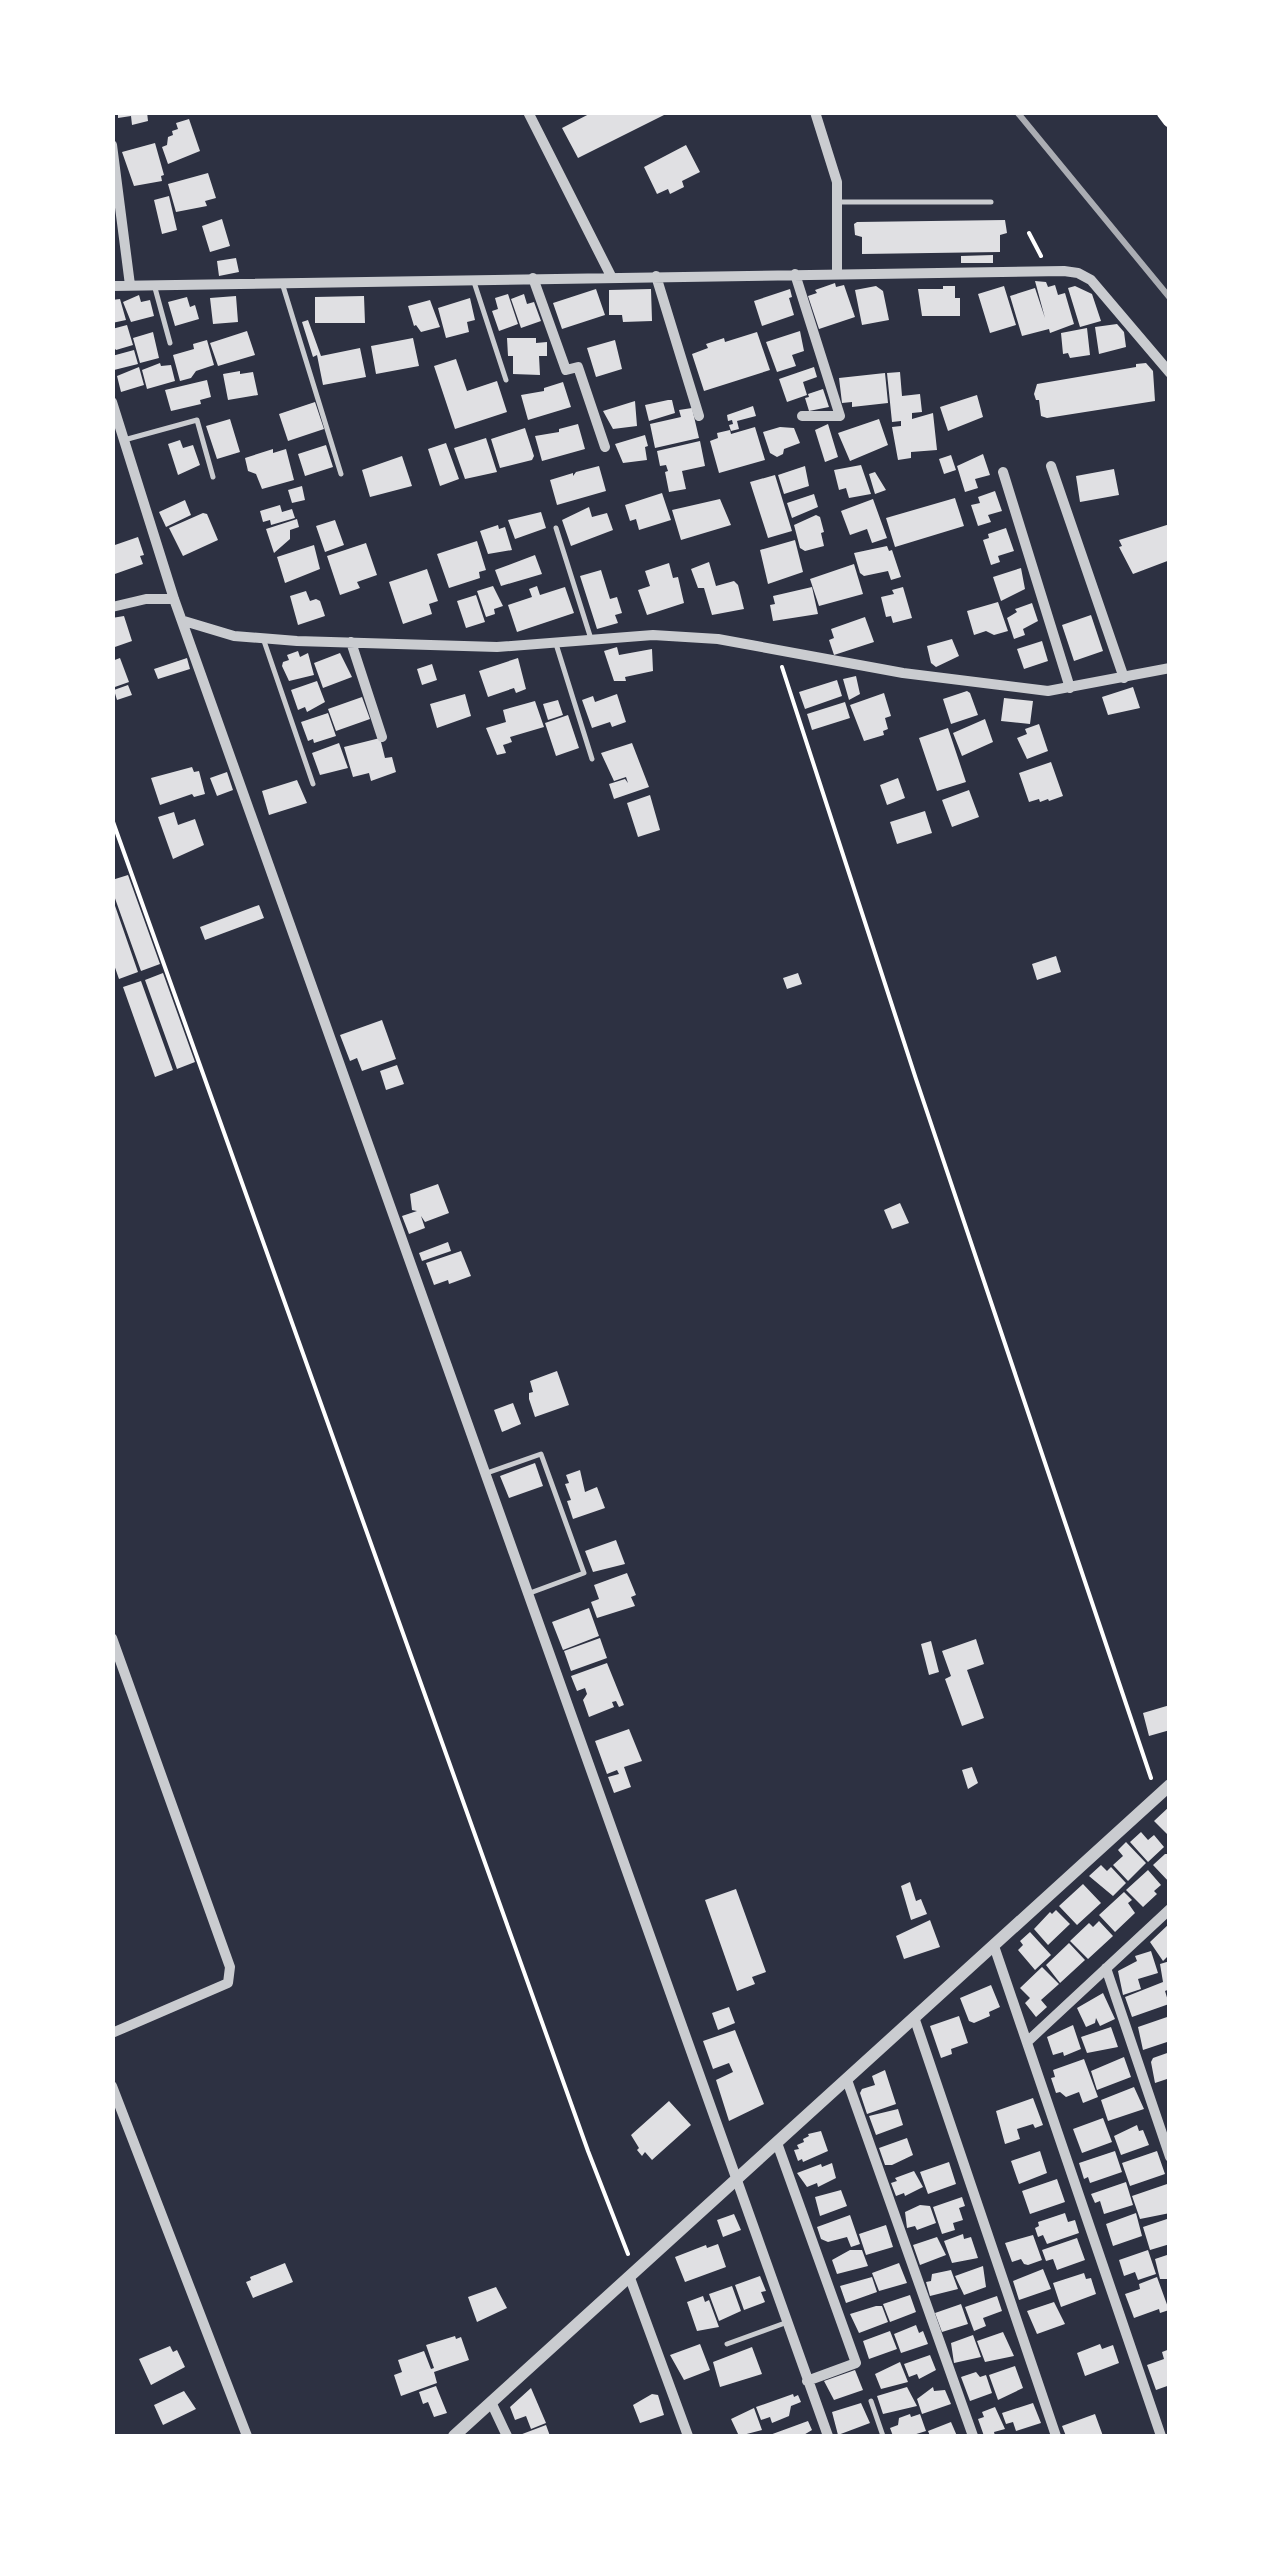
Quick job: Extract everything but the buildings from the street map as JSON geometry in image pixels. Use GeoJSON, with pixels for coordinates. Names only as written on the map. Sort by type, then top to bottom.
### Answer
{"type":"FeatureCollection","features":[{"type":"Feature","properties":{"kind":"main road"},"geometry":{"type":"LineString","coordinates":[[1164,112],[1170,120]]}},
{"type":"Feature","properties":{"kind":"street"},"geometry":{"type":"LineString","coordinates":[[528,112],[612,278]]}},
{"type":"Feature","properties":{"kind":"street"},"geometry":{"type":"LineString","coordinates":[[814,112],[837,182],[837,274]]}},
{"type":"Feature","properties":{"kind":"street"},"geometry":{"type":"LineString","coordinates":[[112,145],[130,285]]}},
{"type":"Feature","properties":{"kind":"street"},"geometry":{"type":"LineString","coordinates":[[112,286],[1048,270],[1078,273],[1091,280],[1170,373]]}},
{"type":"Feature","properties":{"kind":"street"},"geometry":{"type":"LineString","coordinates":[[795,274],[840,416],[802,416]]}},
{"type":"Feature","properties":{"kind":"street"},"geometry":{"type":"LineString","coordinates":[[656,276],[700,416]]}},
{"type":"Feature","properties":{"kind":"street"},"geometry":{"type":"LineString","coordinates":[[532,278],[566,370],[578,367],[606,447]]}},
{"type":"Feature","properties":{"kind":"street"},"geometry":{"type":"LineString","coordinates":[[112,402],[174,599],[828,2436]]}},
{"type":"Feature","properties":{"kind":"street"},"geometry":{"type":"LineString","coordinates":[[1051,466],[1124,678]]}},
{"type":"Feature","properties":{"kind":"street"},"geometry":{"type":"LineString","coordinates":[[1003,472],[1070,688]]}},
{"type":"Feature","properties":{"kind":"street"},"geometry":{"type":"LineString","coordinates":[[112,607],[146,599],[174,599]]}},
{"type":"Feature","properties":{"kind":"street"},"geometry":{"type":"LineString","coordinates":[[184,621],[234,636],[497,647],[687,636],[903,673],[1048,691],[1170,668]]}},
{"type":"Feature","properties":{"kind":"street"},"geometry":{"type":"LineString","coordinates":[[351,642],[382,736]]}},
{"type":"Feature","properties":{"kind":"street"},"geometry":{"type":"LineString","coordinates":[[112,1638],[230,1967],[228,1983],[112,2033]]}},
{"type":"Feature","properties":{"kind":"street"},"geometry":{"type":"LineString","coordinates":[[454,2436],[1170,1785]]}},
{"type":"Feature","properties":{"kind":"street"},"geometry":{"type":"LineString","coordinates":[[1028,2042],[1170,1909]]}},
{"type":"Feature","properties":{"kind":"street"},"geometry":{"type":"LineString","coordinates":[[994,1946],[1162,2436]]}},
{"type":"Feature","properties":{"kind":"street"},"geometry":{"type":"LineString","coordinates":[[1106,1968],[1170,2158]]}},
{"type":"Feature","properties":{"kind":"street"},"geometry":{"type":"LineString","coordinates":[[914,2017],[1056,2436]]}},
{"type":"Feature","properties":{"kind":"street"},"geometry":{"type":"LineString","coordinates":[[847,2080],[973,2436]]}},
{"type":"Feature","properties":{"kind":"street"},"geometry":{"type":"LineString","coordinates":[[112,2086],[246,2436]]}},
{"type":"Feature","properties":{"kind":"street"},"geometry":{"type":"LineString","coordinates":[[778,2142],[856,2363],[807,2381]]}},
{"type":"Feature","properties":{"kind":"street"},"geometry":{"type":"LineString","coordinates":[[633,2275],[688,2436]]}},
{"type":"Feature","properties":{"kind":"street"},"geometry":{"type":"LineString","coordinates":[[491,2402],[507,2436]]}},
{"type":"Feature","properties":{"kind":"lane"},"geometry":{"type":"LineString","coordinates":[[837,202],[991,202]]}},
{"type":"Feature","properties":{"kind":"lane"},"geometry":{"type":"LineString","coordinates":[[473,280],[506,380]]}},
{"type":"Feature","properties":{"kind":"lane"},"geometry":{"type":"LineString","coordinates":[[282,283],[341,474]]}},
{"type":"Feature","properties":{"kind":"lane"},"geometry":{"type":"LineString","coordinates":[[154,284],[170,343]]}},
{"type":"Feature","properties":{"kind":"lane"},"geometry":{"type":"LineString","coordinates":[[124,440],[197,420],[213,477]]}},
{"type":"Feature","properties":{"kind":"lane"},"geometry":{"type":"LineString","coordinates":[[556,528],[592,639]]}},
{"type":"Feature","properties":{"kind":"lane"},"geometry":{"type":"LineString","coordinates":[[264,638],[313,784]]}},
{"type":"Feature","properties":{"kind":"lane"},"geometry":{"type":"LineString","coordinates":[[556,644],[592,759]]}},
{"type":"Feature","properties":{"kind":"lane"},"geometry":{"type":"LineString","coordinates":[[484,1474],[541,1454],[584,1573],[528,1594]]}},
{"type":"Feature","properties":{"kind":"lane"},"geometry":{"type":"LineString","coordinates":[[727,2344],[786,2322]]}},
{"type":"Feature","properties":{"kind":"lane"},"geometry":{"type":"LineString","coordinates":[[870,2401],[883,2436]]}},
{"type":"Feature","properties":{"kind":"path"},"geometry":{"type":"LineString","coordinates":[[1029,233],[1048,270]]}},
{"type":"Feature","properties":{"kind":"path"},"geometry":{"type":"LineString","coordinates":[[776,649],[916,1079],[1158,1796]]}},
{"type":"Feature","properties":{"kind":"path"},"geometry":{"type":"LineString","coordinates":[[112,819],[633,2275]]}},
{"type":"Feature","properties":{"kind":"railway"},"geometry":{"type":"LineString","coordinates":[[1017,112],[1170,298]]}}]}
